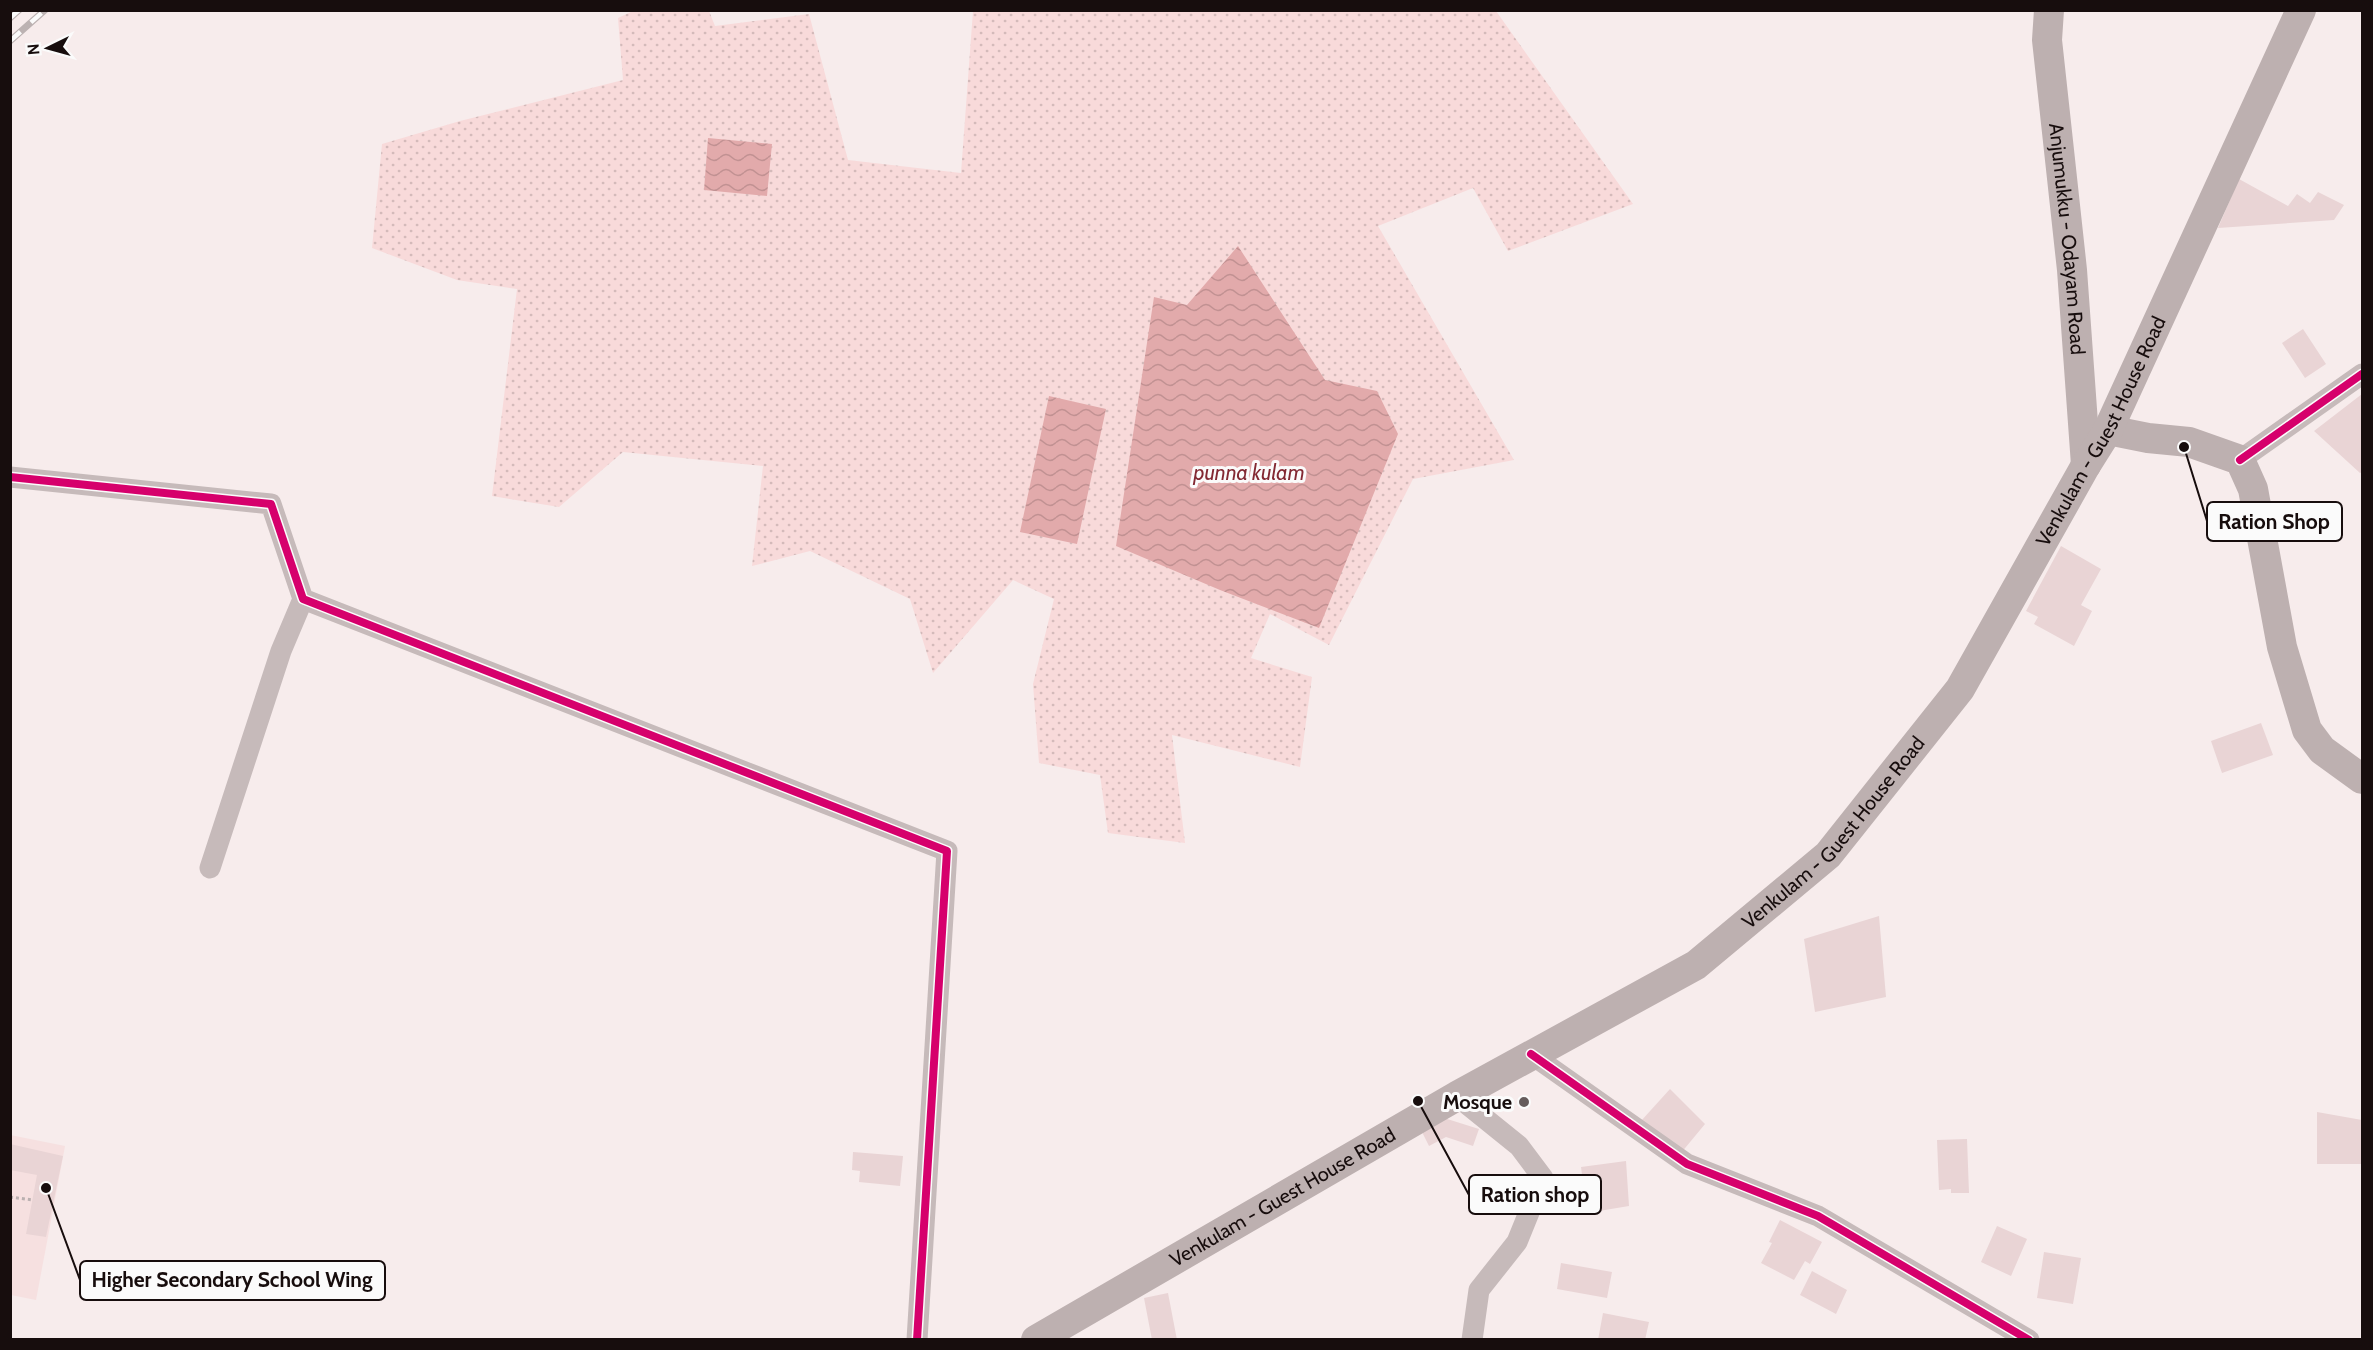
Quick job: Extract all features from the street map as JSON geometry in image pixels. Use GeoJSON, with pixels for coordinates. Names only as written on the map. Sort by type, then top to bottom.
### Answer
{"type":"FeatureCollection","features":[{"type":"Feature","properties":{"kind":"main road","name":"Anjumukku - Odayam Road"},"geometry":{"type":"LineString","coordinates":[[2049,10],[2047,40],[2072,270],[2086,465]]}},
{"type":"Feature","properties":{"kind":"main road","name":"Venkulam - Guest House Road"},"geometry":{"type":"LineString","coordinates":[[1036,1340],[1457,1096],[1696,965],[1828,855],[1960,689],[2108,430],[2301,10]]}},
{"type":"Feature","properties":{"kind":"main road"},"geometry":{"type":"LineString","coordinates":[[2108,430],[2148,438],[2189,442],[2240,460],[2253,489],[2282,647],[2307,730],[2322,750],[2362,779]]}},
{"type":"Feature","properties":{"kind":"street"},"geometry":{"type":"LineString","coordinates":[[2240,460],[2362,374]]}},
{"type":"Feature","properties":{"kind":"street"},"geometry":{"type":"LineString","coordinates":[[10,477],[271,504],[303,599],[280,651],[210,868]]}},
{"type":"Feature","properties":{"kind":"street"},"geometry":{"type":"LineString","coordinates":[[303,599],[947,850],[917,1340]]}},
{"type":"Feature","properties":{"kind":"street"},"geometry":{"type":"LineString","coordinates":[[1531,1054],[1687,1164],[1818,1216],[2029,1340]]}},
{"type":"Feature","properties":{"kind":"street"},"geometry":{"type":"LineString","coordinates":[[1457,1096],[1519,1146],[1543,1179],[1517,1242],[1479,1290],[1472,1340]]}},
{"type":"Feature","properties":{"kind":"path"},"geometry":{"type":"LineString","coordinates":[[10,1197],[33,1200]]}},
{"type":"Feature","properties":{"kind":"shaded area"},"geometry":{"type":"Polygon","coordinates":[[[635,10],[709,11],[715,26],[809,14],[848,160],[961,173],[973,11],[1496,11],[1633,204],[1508,251],[1473,188],[1378,226],[1514,460],[1413,479],[1329,645],[1270,614],[1251,658],[1312,677],[1300,767],[1172,735],[1185,843],[1108,833],[1100,775],[1039,763],[1033,684],[1054,599],[1013,580],[933,673],[910,599],[810,551],[752,566],[763,466],[623,452],[559,507],[492,496],[517,289],[457,280],[372,248],[382,144],[460,121],[623,80],[618,18],[635,10]]]}},
{"type":"Feature","properties":{"kind":"shaded area"},"geometry":{"type":"Polygon","coordinates":[[[10,1135],[65,1146],[36,1300],[11,1295],[10,1135]]]}},
{"type":"Feature","properties":{"kind":"water"},"geometry":{"type":"Polygon","coordinates":[[[708,138],[772,144],[767,196],[704,190],[708,138]]]}},
{"type":"Feature","properties":{"kind":"water","name":"punna kulam"},"geometry":{"type":"Polygon","coordinates":[[[1238,246],[1325,380],[1377,391],[1398,434],[1319,628],[1220,590],[1116,546],[1154,297],[1187,305],[1238,246]]]}},
{"type":"Feature","properties":{"kind":"water"},"geometry":{"type":"Polygon","coordinates":[[[1049,396],[1106,409],[1077,544],[1020,532],[1049,396]]]}},
{"type":"Feature","properties":{"kind":"building"},"geometry":{"type":"Polygon","coordinates":[[[2239,179],[2288,206],[2297,194],[2310,203],[2318,192],[2344,205],[2334,220],[2218,228],[2239,179]]]}},
{"type":"Feature","properties":{"kind":"building"},"geometry":{"type":"Polygon","coordinates":[[[2303,329],[2326,364],[2305,378],[2282,343],[2303,329]]]}},
{"type":"Feature","properties":{"kind":"building"},"geometry":{"type":"Polygon","coordinates":[[[2362,394],[2362,472],[2360,473],[2314,431],[2362,394]]]}},
{"type":"Feature","properties":{"kind":"building"},"geometry":{"type":"Polygon","coordinates":[[[2061,546],[2101,569],[2081,605],[2092,611],[2074,646],[2034,624],[2038,617],[2026,611],[2061,546]]]}},
{"type":"Feature","properties":{"kind":"building"},"geometry":{"type":"Polygon","coordinates":[[[2261,723],[2273,755],[2222,773],[2211,741],[2261,723]]]}},
{"type":"Feature","properties":{"kind":"building"},"geometry":{"type":"Polygon","coordinates":[[[1879,916],[1886,997],[1815,1012],[1804,939],[1879,916]]]}},
{"type":"Feature","properties":{"kind":"building"},"geometry":{"type":"Polygon","coordinates":[[[1670,1089],[1705,1124],[1681,1153],[1641,1121],[1670,1089]]]}},
{"type":"Feature","properties":{"kind":"building"},"geometry":{"type":"Polygon","coordinates":[[[2317,1112],[2362,1120],[2362,1164],[2317,1164],[2317,1112]]]}},
{"type":"Feature","properties":{"kind":"building"},"geometry":{"type":"Polygon","coordinates":[[[1444,1118],[1479,1129],[1473,1146],[1446,1137],[1429,1146],[1421,1130],[1444,1118]]]}},
{"type":"Feature","properties":{"kind":"building"},"geometry":{"type":"Polygon","coordinates":[[[1967,1139],[1969,1193],[1951,1193],[1951,1189],[1939,1190],[1937,1140],[1967,1139]]]}},
{"type":"Feature","properties":{"kind":"building"},"geometry":{"type":"Polygon","coordinates":[[[10,1144],[63,1156],[46,1237],[26,1234],[37,1175],[10,1170],[10,1144]]]}},
{"type":"Feature","properties":{"kind":"building"},"geometry":{"type":"Polygon","coordinates":[[[853,1152],[903,1156],[900,1186],[859,1182],[860,1171],[852,1170],[853,1152]]]}},
{"type":"Feature","properties":{"kind":"building"},"geometry":{"type":"Polygon","coordinates":[[[1626,1161],[1629,1206],[1587,1213],[1581,1167],[1626,1161]]]}},
{"type":"Feature","properties":{"kind":"building"},"geometry":{"type":"Polygon","coordinates":[[[1780,1220],[1822,1242],[1810,1264],[1805,1261],[1794,1280],[1761,1263],[1772,1243],[1769,1242],[1780,1220]]]}},
{"type":"Feature","properties":{"kind":"building"},"geometry":{"type":"Polygon","coordinates":[[[1997,1226],[2027,1239],[2011,1276],[1981,1262],[1997,1226]]]}},
{"type":"Feature","properties":{"kind":"building"},"geometry":{"type":"Polygon","coordinates":[[[2044,1252],[2081,1258],[2073,1304],[2037,1298],[2044,1252]]]}},
{"type":"Feature","properties":{"kind":"building"},"geometry":{"type":"Polygon","coordinates":[[[1561,1263],[1612,1272],[1607,1298],[1557,1289],[1561,1263]]]}},
{"type":"Feature","properties":{"kind":"building"},"geometry":{"type":"Polygon","coordinates":[[[1812,1271],[1847,1290],[1836,1314],[1800,1295],[1812,1271]]]}},
{"type":"Feature","properties":{"kind":"building"},"geometry":{"type":"Polygon","coordinates":[[[1168,1293],[1177,1340],[1152,1340],[1144,1298],[1168,1293]]]}},
{"type":"Feature","properties":{"kind":"building"},"geometry":{"type":"Polygon","coordinates":[[[1603,1313],[1649,1322],[1645,1340],[1598,1340],[1603,1313]]]}},
{"type":"Feature","properties":{"kind":"railway"},"geometry":{"type":"LineString","coordinates":[[10,18],[19,10]]}},
{"type":"Feature","properties":{"kind":"railway"},"geometry":{"type":"LineString","coordinates":[[10,41],[45,10]]}},
{"type":"Feature","properties":{"kind":"cycle path"},"geometry":{"type":"LineString","coordinates":[[2240,460],[2362,374]]}},
{"type":"Feature","properties":{"kind":"cycle path"},"geometry":{"type":"LineString","coordinates":[[10,477],[271,504],[303,599],[947,851],[917,1340]]}},
{"type":"Feature","properties":{"kind":"cycle path"},"geometry":{"type":"LineString","coordinates":[[1531,1054],[1687,1164],[1818,1216],[2029,1340]]}},
{"type":"Feature","properties":{"kind":"place","name":"Ration Shop"},"geometry":{"type":"Point","coordinates":[2184,447]}},
{"type":"Feature","properties":{"kind":"place","name":"Ration shop"},"geometry":{"type":"Point","coordinates":[1418,1101]}},
{"type":"Feature","properties":{"kind":"place","name":"Mosque"},"geometry":{"type":"Point","coordinates":[1524,1102]}},
{"type":"Feature","properties":{"kind":"place","name":"Higher Secondary School Wing"},"geometry":{"type":"Point","coordinates":[46,1188]}}]}
